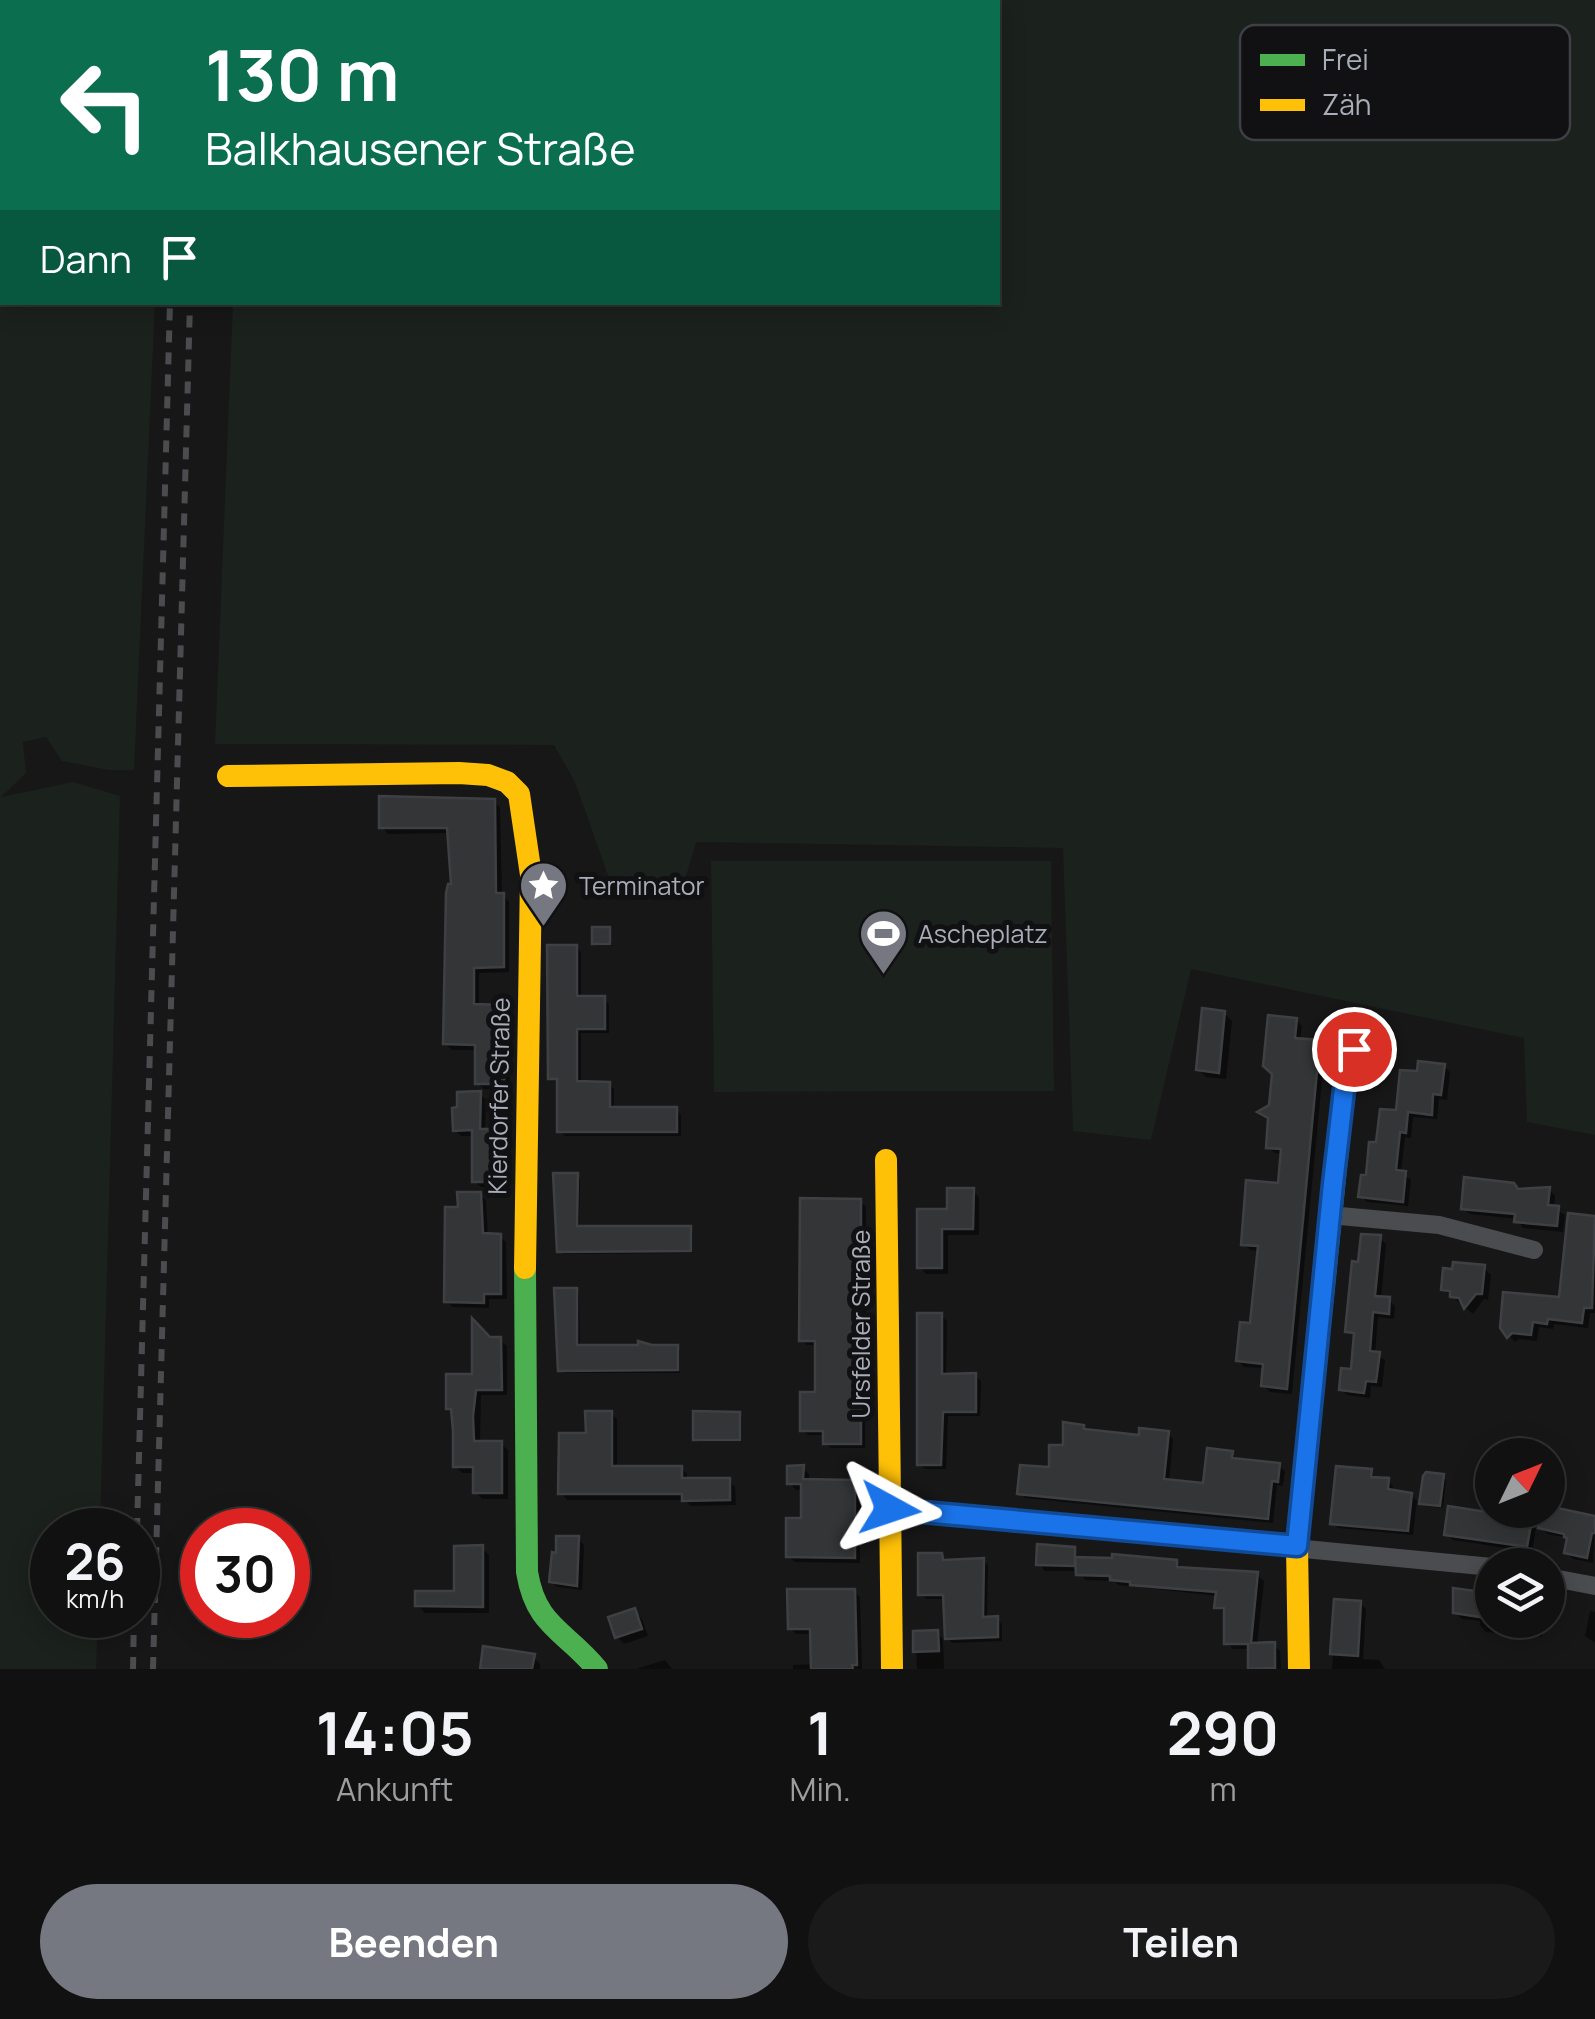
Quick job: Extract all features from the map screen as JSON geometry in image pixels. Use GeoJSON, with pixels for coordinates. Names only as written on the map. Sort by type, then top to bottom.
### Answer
{"type":"FeatureCollection","features":[{"type":"Feature","properties":{"kind":"street","name":"Kierdorfer Straße"},"geometry":{"type":"LineString","coordinates":[[228,776],[459,773],[488,775],[507,782],[519,794],[531,875],[524,1340],[527,1572],[530,1599],[538,1615],[596,1669]]}},
{"type":"Feature","properties":{"kind":"street"},"geometry":{"type":"LineString","coordinates":[[1299,1669],[1297,1546],[1329,1215],[1344,1090],[1354,1049]]}},
{"type":"Feature","properties":{"kind":"street","name":"Ursfelder Straße"},"geometry":{"type":"LineString","coordinates":[[886,1160],[892,1669]]}},
{"type":"Feature","properties":{"kind":"street"},"geometry":{"type":"LineString","coordinates":[[1329,1215],[1439,1225],[1534,1250]]}},
{"type":"Feature","properties":{"kind":"street"},"geometry":{"type":"LineString","coordinates":[[890,1509],[1475,1565]]}},
{"type":"Feature","properties":{"kind":"street"},"geometry":{"type":"LineString","coordinates":[[1565,1580],[1595,1586]]}},
{"type":"Feature","properties":{"kind":"shaded area"},"geometry":{"type":"Polygon","coordinates":[[[1000,0],[1595,0],[1595,1135],[1527,1122],[1524,1038],[1191,969],[1151,1140],[1073,1131],[1063,848],[696,842],[680,897],[611,884],[575,782],[554,745],[215,744],[233,305],[1000,305],[1000,0]]]}},
{"type":"Feature","properties":{"kind":"shaded area"},"geometry":{"type":"Polygon","coordinates":[[[0,305],[155,305],[134,770],[109,770],[62,761],[46,737],[23,742],[26,773],[1,797],[73,782],[120,796],[101,1508],[30,1508],[30,1638],[97,1638],[96,1669],[0,1669],[0,305]]]}},
{"type":"Feature","properties":{"kind":"shaded area","name":"Ascheplatz"},"geometry":{"type":"Polygon","coordinates":[[[711,861],[1051,861],[1054,1091],[714,1092],[711,861]]]}},
{"type":"Feature","properties":{"kind":"building"},"geometry":{"type":"Polygon","coordinates":[[[379,796],[495,799],[496,893],[504,893],[504,967],[474,968],[474,1004],[504,1005],[504,1026],[492,1026],[493,1063],[505,1063],[504,1084],[475,1084],[475,1045],[443,1044],[446,893],[451,884],[447,828],[379,828],[379,796]]]}},
{"type":"Feature","properties":{"kind":"building"},"geometry":{"type":"Polygon","coordinates":[[[592,927],[610,927],[610,944],[592,944],[592,927]]]}},
{"type":"Feature","properties":{"kind":"building"},"geometry":{"type":"Polygon","coordinates":[[[547,945],[577,945],[577,996],[605,996],[605,1029],[577,1029],[577,1081],[610,1082],[610,1107],[677,1107],[677,1132],[557,1132],[557,1079],[548,1079],[547,945]]]}},
{"type":"Feature","properties":{"kind":"building"},"geometry":{"type":"Polygon","coordinates":[[[1202,1008],[1225,1011],[1219,1073],[1196,1070],[1202,1008]]]}},
{"type":"Feature","properties":{"kind":"building"},"geometry":{"type":"Polygon","coordinates":[[[1268,1015],[1297,1018],[1295,1038],[1320,1040],[1287,1389],[1261,1386],[1263,1364],[1236,1361],[1240,1322],[1250,1323],[1258,1246],[1241,1245],[1246,1180],[1278,1183],[1281,1149],[1266,1148],[1268,1118],[1257,1112],[1269,1105],[1272,1074],[1263,1066],[1268,1015]]]}},
{"type":"Feature","properties":{"kind":"building"},"geometry":{"type":"Polygon","coordinates":[[[1418,1061],[1445,1064],[1441,1095],[1433,1094],[1432,1115],[1408,1112],[1406,1133],[1400,1132],[1396,1170],[1406,1171],[1403,1202],[1358,1197],[1361,1175],[1366,1175],[1369,1142],[1376,1142],[1380,1109],[1396,1110],[1400,1070],[1417,1071],[1418,1061]]]}},
{"type":"Feature","properties":{"kind":"building"},"geometry":{"type":"Polygon","coordinates":[[[481,1091],[480,1129],[501,1129],[501,1182],[472,1182],[472,1130],[453,1131],[452,1108],[457,1107],[457,1092],[481,1091]]]}},
{"type":"Feature","properties":{"kind":"building"},"geometry":{"type":"Polygon","coordinates":[[[553,1173],[578,1173],[577,1226],[691,1226],[691,1251],[557,1252],[553,1173]]]}},
{"type":"Feature","properties":{"kind":"building"},"geometry":{"type":"Polygon","coordinates":[[[1464,1177],[1514,1183],[1518,1189],[1550,1187],[1548,1205],[1559,1206],[1557,1226],[1514,1222],[1515,1214],[1461,1209],[1464,1177]]]}},
{"type":"Feature","properties":{"kind":"building"},"geometry":{"type":"Polygon","coordinates":[[[947,1188],[974,1188],[973,1229],[942,1229],[942,1268],[917,1268],[917,1209],[947,1209],[947,1188]]]}},
{"type":"Feature","properties":{"kind":"building"},"geometry":{"type":"Polygon","coordinates":[[[457,1192],[481,1192],[483,1233],[501,1234],[501,1294],[484,1294],[484,1303],[444,1302],[445,1207],[458,1207],[457,1192]]]}},
{"type":"Feature","properties":{"kind":"building"},"geometry":{"type":"Polygon","coordinates":[[[800,1198],[861,1199],[861,1444],[823,1444],[823,1431],[800,1431],[800,1392],[815,1392],[815,1341],[799,1341],[800,1198]]]}},
{"type":"Feature","properties":{"kind":"building"},"geometry":{"type":"Polygon","coordinates":[[[1568,1213],[1595,1216],[1592,1308],[1584,1308],[1582,1323],[1548,1319],[1547,1324],[1533,1322],[1531,1335],[1512,1333],[1507,1338],[1500,1328],[1503,1292],[1559,1297],[1568,1213]]]}},
{"type":"Feature","properties":{"kind":"building"},"geometry":{"type":"Polygon","coordinates":[[[1361,1234],[1381,1235],[1375,1296],[1390,1297],[1389,1314],[1373,1312],[1370,1351],[1380,1352],[1376,1382],[1366,1381],[1364,1393],[1339,1390],[1341,1368],[1351,1369],[1354,1333],[1345,1332],[1352,1261],[1358,1262],[1361,1234]]]}},
{"type":"Feature","properties":{"kind":"building"},"geometry":{"type":"Polygon","coordinates":[[[1453,1262],[1485,1265],[1482,1294],[1476,1294],[1464,1309],[1459,1298],[1441,1290],[1443,1268],[1452,1269],[1453,1262]]]}},
{"type":"Feature","properties":{"kind":"building"},"geometry":{"type":"Polygon","coordinates":[[[554,1288],[577,1288],[577,1345],[638,1345],[638,1341],[678,1345],[678,1370],[558,1371],[554,1288]]]}},
{"type":"Feature","properties":{"kind":"building"},"geometry":{"type":"Polygon","coordinates":[[[917,1313],[942,1313],[942,1374],[976,1373],[976,1412],[943,1412],[941,1465],[917,1465],[917,1313]]]}},
{"type":"Feature","properties":{"kind":"building"},"geometry":{"type":"Polygon","coordinates":[[[472,1318],[490,1337],[501,1337],[502,1390],[476,1390],[473,1416],[474,1441],[502,1441],[502,1493],[473,1493],[473,1467],[453,1467],[446,1374],[472,1374],[472,1318]]]}},
{"type":"Feature","properties":{"kind":"building"},"geometry":{"type":"Polygon","coordinates":[[[585,1411],[612,1411],[612,1466],[682,1466],[682,1478],[730,1478],[730,1500],[682,1501],[682,1494],[558,1494],[559,1433],[586,1433],[585,1411]]]}},
{"type":"Feature","properties":{"kind":"building"},"geometry":{"type":"Polygon","coordinates":[[[693,1411],[740,1412],[740,1440],[693,1440],[693,1411]]]}},
{"type":"Feature","properties":{"kind":"building"},"geometry":{"type":"Polygon","coordinates":[[[1063,1422],[1084,1425],[1084,1429],[1139,1435],[1139,1428],[1169,1431],[1164,1479],[1203,1483],[1207,1448],[1233,1451],[1232,1458],[1280,1463],[1278,1482],[1272,1481],[1268,1519],[1017,1494],[1020,1465],[1049,1467],[1049,1445],[1063,1445],[1063,1422]]]}},
{"type":"Feature","properties":{"kind":"building"},"geometry":{"type":"Polygon","coordinates":[[[804,1465],[803,1479],[855,1480],[855,1558],[786,1557],[786,1518],[801,1518],[801,1484],[787,1484],[787,1466],[804,1465]]]}},
{"type":"Feature","properties":{"kind":"building"},"geometry":{"type":"Polygon","coordinates":[[[1336,1466],[1372,1469],[1371,1477],[1389,1478],[1388,1489],[1412,1493],[1408,1531],[1330,1524],[1336,1466]]]}},
{"type":"Feature","properties":{"kind":"building"},"geometry":{"type":"Polygon","coordinates":[[[1426,1472],[1444,1474],[1440,1506],[1419,1504],[1426,1472]]]}},
{"type":"Feature","properties":{"kind":"building"},"geometry":{"type":"Polygon","coordinates":[[[1448,1506],[1475,1510],[1475,1528],[1530,1528],[1527,1547],[1444,1535],[1448,1506]]]}},
{"type":"Feature","properties":{"kind":"building"},"geometry":{"type":"Polygon","coordinates":[[[1565,1510],[1595,1516],[1595,1533],[1587,1558],[1565,1553],[1564,1534],[1538,1528],[1565,1528],[1565,1510]]]}},
{"type":"Feature","properties":{"kind":"building"},"geometry":{"type":"Polygon","coordinates":[[[556,1536],[579,1536],[577,1586],[549,1582],[556,1536]]]}},
{"type":"Feature","properties":{"kind":"building"},"geometry":{"type":"Polygon","coordinates":[[[1037,1544],[1075,1547],[1075,1566],[1036,1565],[1037,1544]]]}},
{"type":"Feature","properties":{"kind":"building"},"geometry":{"type":"Polygon","coordinates":[[[483,1545],[483,1607],[415,1606],[415,1591],[454,1591],[454,1546],[483,1545]]]}},
{"type":"Feature","properties":{"kind":"building"},"geometry":{"type":"Polygon","coordinates":[[[918,1553],[942,1553],[943,1560],[984,1558],[983,1617],[998,1616],[998,1637],[945,1639],[943,1595],[918,1595],[918,1553]]]}},
{"type":"Feature","properties":{"kind":"building"},"geometry":{"type":"Polygon","coordinates":[[[1112,1554],[1177,1560],[1177,1567],[1258,1572],[1251,1643],[1275,1642],[1275,1668],[1248,1669],[1248,1644],[1224,1644],[1224,1608],[1214,1608],[1216,1592],[1130,1585],[1110,1580],[1110,1576],[1076,1575],[1075,1557],[1112,1558],[1112,1554]]]}},
{"type":"Feature","properties":{"kind":"building"},"geometry":{"type":"Polygon","coordinates":[[[1453,1588],[1475,1591],[1475,1616],[1453,1613],[1453,1588]]]}},
{"type":"Feature","properties":{"kind":"building"},"geometry":{"type":"Polygon","coordinates":[[[787,1589],[855,1589],[857,1665],[852,1665],[853,1669],[811,1669],[810,1629],[788,1629],[787,1589]]]}},
{"type":"Feature","properties":{"kind":"building"},"geometry":{"type":"Polygon","coordinates":[[[1334,1599],[1361,1601],[1358,1656],[1330,1654],[1334,1599]]]}},
{"type":"Feature","properties":{"kind":"building"},"geometry":{"type":"Polygon","coordinates":[[[635,1608],[642,1629],[615,1638],[608,1617],[635,1608]]]}},
{"type":"Feature","properties":{"kind":"building"},"geometry":{"type":"Polygon","coordinates":[[[938,1630],[939,1651],[913,1652],[913,1631],[938,1630]]]}},
{"type":"Feature","properties":{"kind":"building"},"geometry":{"type":"Polygon","coordinates":[[[483,1646],[535,1654],[532,1669],[480,1669],[483,1646]]]}},
{"type":"Feature","properties":{"kind":"railway"},"geometry":{"type":"LineString","coordinates":[[138,1508],[170,305]]}},
{"type":"Feature","properties":{"kind":"railway"},"geometry":{"type":"LineString","coordinates":[[153,1669],[190,305]]}},
{"type":"Feature","properties":{"kind":"railway"},"geometry":{"type":"LineString","coordinates":[[133,1669],[134,1638]]}},
{"type":"Feature","properties":{"kind":"traffic: fast"},"geometry":{"type":"LineString","coordinates":[[1327,1255],[1344,1089],[1354,1049]]}},
{"type":"Feature","properties":{"kind":"traffic: fast"},"geometry":{"type":"LineString","coordinates":[[525,1268],[527,1572],[545,1617],[597,1669]]}},
{"type":"Feature","properties":{"kind":"traffic: slow"},"geometry":{"type":"LineString","coordinates":[[228,776],[459,773],[488,775],[507,782],[519,794],[531,875],[525,1268]]}},
{"type":"Feature","properties":{"kind":"traffic: slow"},"geometry":{"type":"LineString","coordinates":[[886,1160],[892,1669]]}},
{"type":"Feature","properties":{"kind":"traffic: slow"},"geometry":{"type":"LineString","coordinates":[[1299,1669],[1297,1546],[1327,1255]]}},
{"type":"Feature","properties":{"kind":"place","name":"Terminator"},"geometry":{"type":"Point","coordinates":[544,928]}},
{"type":"Feature","properties":{"kind":"place","name":"Ascheplatz"},"geometry":{"type":"Point","coordinates":[883,976]}},
{"type":"Feature","properties":{"kind":"route"},"geometry":{"type":"LineString","coordinates":[[890,1509],[1297,1546],[1333,1184],[1344,1090],[1354,1049]]}}]}
